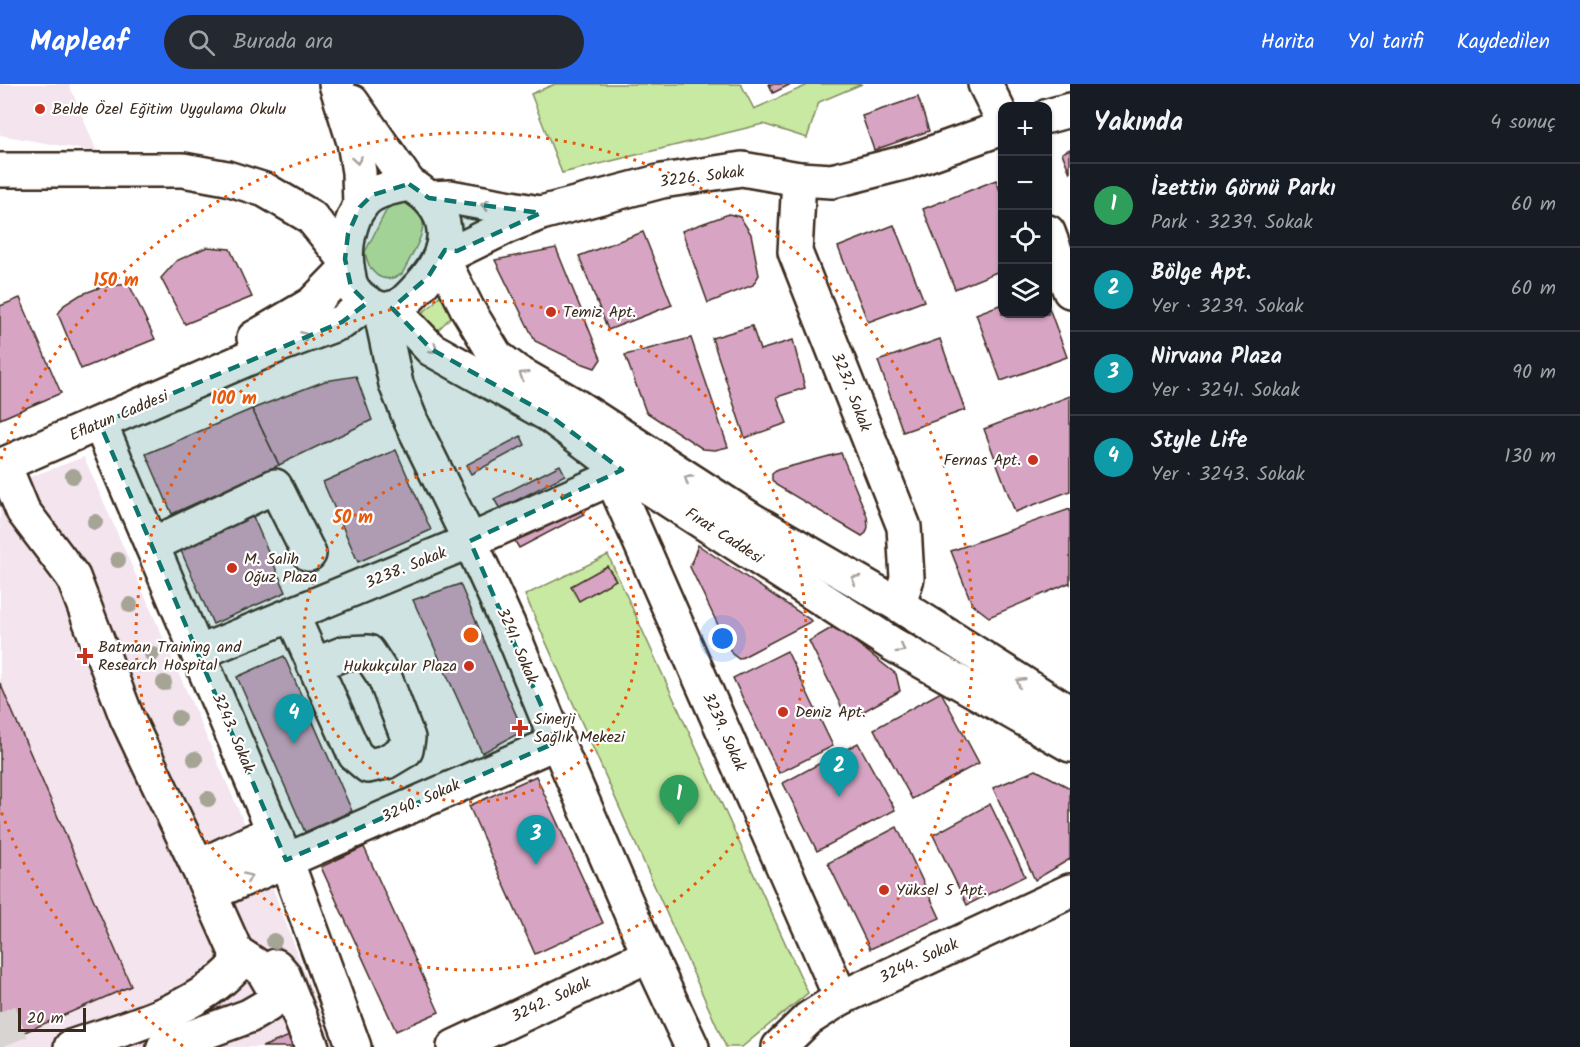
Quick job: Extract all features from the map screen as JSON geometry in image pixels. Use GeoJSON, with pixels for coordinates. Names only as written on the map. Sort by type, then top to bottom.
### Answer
{"type":"FeatureCollection","features":[{"type":"Feature","properties":{"kind":"street"},"geometry":{"type":"LineString","coordinates":[[337,84],[419,191],[437,207],[444,232],[441,253],[428,277],[409,298],[380,307],[351,287],[346,263],[348,234],[360,207],[372,195],[419,191],[541,213]]}},
{"type":"Feature","properties":{"kind":"street"},"geometry":{"type":"LineString","coordinates":[[337,84],[354,142],[359,172],[360,207]]}},
{"type":"Feature","properties":{"kind":"street"},"geometry":{"type":"LineString","coordinates":[[986,84],[998,110]]}},
{"type":"Feature","properties":{"kind":"street"},"geometry":{"type":"LineString","coordinates":[[1052,115],[1070,110]]}},
{"type":"Feature","properties":{"kind":"street","name":"3226. Sokak"},"geometry":{"type":"LineString","coordinates":[[441,253],[457,251],[541,213],[662,181],[742,169],[800,179],[832,181],[907,162],[998,129]]}},
{"type":"Feature","properties":{"kind":"street"},"geometry":{"type":"LineString","coordinates":[[0,170],[183,170],[227,178],[265,190],[311,217],[346,263]]}},
{"type":"Feature","properties":{"kind":"street","name":"3237. Sokak"},"geometry":{"type":"LineString","coordinates":[[800,179],[795,252],[904,527],[907,578],[899,605]]}},
{"type":"Feature","properties":{"kind":"street"},"geometry":{"type":"LineString","coordinates":[[1052,245],[1070,291]]}},
{"type":"Feature","properties":{"kind":"street"},"geometry":{"type":"LineString","coordinates":[[441,253],[478,326],[496,356],[503,362],[752,520],[899,605],[1070,713]]}},
{"type":"Feature","properties":{"kind":"street","name":"Eflatun Caddesi"},"geometry":{"type":"LineString","coordinates":[[1,460],[101,408],[255,337],[312,304],[346,263]]}},
{"type":"Feature","properties":{"kind":"street","name":"Eflatun Caddesi"},"geometry":{"type":"LineString","coordinates":[[1,460],[100,424],[278,346],[380,307]]}},
{"type":"Feature","properties":{"kind":"street","name":"Fırat Caddesi"},"geometry":{"type":"LineString","coordinates":[[380,307],[431,349],[549,415],[617,474],[892,644],[1070,745]]}},
{"type":"Feature","properties":{"kind":"street","name":"3241. Sokak"},"geometry":{"type":"LineString","coordinates":[[380,307],[396,384],[411,421],[517,644],[556,742],[649,955],[692,1047]]}},
{"type":"Feature","properties":{"kind":"street","name":"3243. Sokak"},"geometry":{"type":"LineString","coordinates":[[100,424],[280,846],[354,1047]]}},
{"type":"Feature","properties":{"kind":"street"},"geometry":{"type":"LineString","coordinates":[[1,460],[11,516],[73,577],[127,718],[231,941],[235,967],[223,980],[195,999],[150,1019],[71,1047]]}},
{"type":"Feature","properties":{"kind":"street","name":"3238. Sokak"},"geometry":{"type":"LineString","coordinates":[[198,653],[470,542],[617,474]]}},
{"type":"Feature","properties":{"kind":"street","name":"3239. Sokak"},"geometry":{"type":"LineString","coordinates":[[617,474],[841,998]]}},
{"type":"Feature","properties":{"kind":"street"},"geometry":{"type":"LineString","coordinates":[[152,545],[275,486],[309,554]]}},
{"type":"Feature","properties":{"kind":"street"},"geometry":{"type":"LineString","coordinates":[[292,615],[314,665]]}},
{"type":"Feature","properties":{"kind":"street","name":"3240. Sokak"},"geometry":{"type":"LineString","coordinates":[[204,880],[280,846],[556,742]]}},
{"type":"Feature","properties":{"kind":"street","name":"3244. Sokak"},"geometry":{"type":"LineString","coordinates":[[779,1047],[814,1033],[841,998],[1070,891]]}},
{"type":"Feature","properties":{"kind":"street"},"geometry":{"type":"LineString","coordinates":[[231,941],[248,939],[283,974],[312,1047]]}},
{"type":"Feature","properties":{"kind":"street"},"geometry":{"type":"LineString","coordinates":[[164,1047],[249,1016],[267,1005],[276,993],[262,969],[231,941]]}},
{"type":"Feature","properties":{"kind":"street","name":"3242. Sokak"},"geometry":{"type":"LineString","coordinates":[[454,1047],[649,955]]}},
{"type":"Feature","properties":{"kind":"highlighted area"},"geometry":{"type":"Polygon","coordinates":[[[409,184],[429,198],[541,213],[457,251],[445,250],[428,277],[392,308],[431,349],[549,415],[622,470],[470,541],[557,742],[286,860],[100,424],[342,322],[367,303],[351,287],[345,259],[348,234],[360,207],[372,195],[409,184]]]}},
{"type":"Feature","properties":{"kind":"shaded area","name":"Belde Özel Eğitim Uygulama Okulu"},"geometry":{"type":"Polygon","coordinates":[[[0,84],[69,84],[97,152],[0,135],[0,84]]]}},
{"type":"Feature","properties":{"kind":"shaded area","name":"Batman Training and Research Hospital"},"geometry":{"type":"Polygon","coordinates":[[[84,457],[271,884],[333,1047],[0,1047],[0,488],[84,457]]]}},
{"type":"Feature","properties":{"kind":"green space"},"geometry":{"type":"Polygon","coordinates":[[[555,84],[741,84],[754,109],[810,84],[862,84],[819,102],[807,138],[763,124],[562,173],[531,94],[555,84]]]}},
{"type":"Feature","properties":{"kind":"green space"},"geometry":{"type":"Polygon","coordinates":[[[406,201],[422,212],[421,236],[402,274],[388,279],[382,278],[373,271],[365,252],[387,209],[396,202],[406,201]]]}},
{"type":"Feature","properties":{"kind":"green space"},"geometry":{"type":"Polygon","coordinates":[[[448,285],[461,307],[437,331],[419,315],[432,305],[448,285]]]}},
{"type":"Feature","properties":{"kind":"green space"},"geometry":{"type":"Polygon","coordinates":[[[608,555],[808,993],[742,1047],[726,1047],[525,595],[608,555]]]}},
{"type":"Feature","properties":{"kind":"building"},"geometry":{"type":"Polygon","coordinates":[[[769,84],[791,84],[773,93],[769,84]]]}},
{"type":"Feature","properties":{"kind":"building"},"geometry":{"type":"Polygon","coordinates":[[[918,97],[929,131],[874,150],[862,116],[918,97]]]}},
{"type":"Feature","properties":{"kind":"building"},"geometry":{"type":"Polygon","coordinates":[[[1070,149],[1070,173],[1062,153],[1070,149]]]}},
{"type":"Feature","properties":{"kind":"building"},"geometry":{"type":"Polygon","coordinates":[[[996,180],[998,185],[998,272],[955,289],[923,209],[996,180]]]}},
{"type":"Feature","properties":{"kind":"building"},"geometry":{"type":"Polygon","coordinates":[[[729,214],[740,217],[751,234],[759,275],[753,285],[708,303],[682,231],[729,214]]]}},
{"type":"Feature","properties":{"kind":"building"},"geometry":{"type":"Polygon","coordinates":[[[894,225],[924,301],[868,322],[838,247],[894,225]]]}},
{"type":"Feature","properties":{"kind":"building"},"geometry":{"type":"Polygon","coordinates":[[[643,232],[672,305],[608,330],[579,256],[643,232]]]}},
{"type":"Feature","properties":{"kind":"building"},"geometry":{"type":"Polygon","coordinates":[[[207,247],[230,249],[252,297],[185,324],[161,278],[176,261],[207,247]]]}},
{"type":"Feature","properties":{"kind":"building","name":"Temiz Apt."},"geometry":{"type":"Polygon","coordinates":[[[556,248],[601,359],[595,368],[535,341],[495,260],[556,248]]]}},
{"type":"Feature","properties":{"kind":"building"},"geometry":{"type":"Polygon","coordinates":[[[129,284],[155,339],[81,369],[58,314],[64,305],[80,295],[101,287],[129,284]]]}},
{"type":"Feature","properties":{"kind":"building"},"geometry":{"type":"Polygon","coordinates":[[[20,298],[61,393],[0,419],[0,306],[20,298]]]}},
{"type":"Feature","properties":{"kind":"building"},"geometry":{"type":"Polygon","coordinates":[[[998,306],[998,318],[1052,318],[1052,316],[1067,357],[1001,381],[976,314],[998,306]]]}},
{"type":"Feature","properties":{"kind":"building"},"geometry":{"type":"Polygon","coordinates":[[[752,326],[760,350],[793,340],[805,388],[777,397],[787,423],[745,438],[712,338],[752,326]]]}},
{"type":"Feature","properties":{"kind":"building"},"geometry":{"type":"Polygon","coordinates":[[[691,338],[728,447],[715,450],[703,449],[646,412],[625,355],[691,338]]]}},
{"type":"Feature","properties":{"kind":"building"},"geometry":{"type":"Polygon","coordinates":[[[940,339],[965,410],[903,432],[878,361],[940,339]]]}},
{"type":"Feature","properties":{"kind":"building"},"geometry":{"type":"Polygon","coordinates":[[[356,376],[372,420],[279,465],[252,409],[325,381],[356,376]]]}},
{"type":"Feature","properties":{"kind":"building","name":"Fernas Apt."},"geometry":{"type":"Polygon","coordinates":[[[1070,396],[1070,491],[1015,512],[984,429],[1070,396]]]}},
{"type":"Feature","properties":{"kind":"building"},"geometry":{"type":"Polygon","coordinates":[[[252,409],[279,465],[172,514],[146,454],[252,409]]]}},
{"type":"Feature","properties":{"kind":"building"},"geometry":{"type":"Polygon","coordinates":[[[521,436],[525,445],[471,474],[466,465],[521,436]]]}},
{"type":"Feature","properties":{"kind":"building"},"geometry":{"type":"Polygon","coordinates":[[[396,450],[431,530],[358,562],[323,482],[396,450]]]}},
{"type":"Feature","properties":{"kind":"building"},"geometry":{"type":"Polygon","coordinates":[[[841,453],[867,516],[868,527],[862,536],[776,485],[772,480],[772,474],[777,470],[841,453]]]}},
{"type":"Feature","properties":{"kind":"building"},"geometry":{"type":"Polygon","coordinates":[[[560,465],[565,475],[500,509],[494,499],[560,465]]]}},
{"type":"Feature","properties":{"kind":"building"},"geometry":{"type":"Polygon","coordinates":[[[579,504],[584,514],[519,548],[513,538],[579,504]]]}},
{"type":"Feature","properties":{"kind":"building"},"geometry":{"type":"Polygon","coordinates":[[[1070,509],[1070,584],[989,617],[972,604],[951,551],[1070,509]]]}},
{"type":"Feature","properties":{"kind":"building","name":"M. Salih Oğuz Plaza"},"geometry":{"type":"Polygon","coordinates":[[[251,512],[286,592],[213,624],[178,544],[251,512]]]}},
{"type":"Feature","properties":{"kind":"building"},"geometry":{"type":"Polygon","coordinates":[[[698,545],[812,621],[739,659],[732,654],[690,567],[698,545]]]}},
{"type":"Feature","properties":{"kind":"building"},"geometry":{"type":"Polygon","coordinates":[[[607,566],[616,580],[579,601],[571,586],[607,566]]]}},
{"type":"Feature","properties":{"kind":"building","name":"Hukukçular Plaza"},"geometry":{"type":"Polygon","coordinates":[[[460,584],[523,731],[482,753],[413,600],[460,584]]]}},
{"type":"Feature","properties":{"kind":"building"},"geometry":{"type":"Polygon","coordinates":[[[835,626],[896,674],[900,691],[848,720],[809,641],[835,626]]]}},
{"type":"Feature","properties":{"kind":"building","name":"Deniz Apt."},"geometry":{"type":"Polygon","coordinates":[[[787,651],[833,746],[779,773],[733,678],[787,651]]]}},
{"type":"Feature","properties":{"kind":"building"},"geometry":{"type":"Polygon","coordinates":[[[284,656],[352,811],[305,832],[237,677],[284,656]]]}},
{"type":"Feature","properties":{"kind":"building"},"geometry":{"type":"Polygon","coordinates":[[[0,683],[131,986],[11,1038],[0,1012],[0,683]]]}},
{"type":"Feature","properties":{"kind":"building"},"geometry":{"type":"Polygon","coordinates":[[[941,692],[979,763],[912,799],[874,729],[941,692]]]}},
{"type":"Feature","properties":{"kind":"building"},"geometry":{"type":"Polygon","coordinates":[[[858,743],[895,810],[817,851],[783,783],[858,743]]]}},
{"type":"Feature","properties":{"kind":"building"},"geometry":{"type":"Polygon","coordinates":[[[1036,770],[1070,788],[1070,859],[1035,880],[993,788],[1036,770]]]}},
{"type":"Feature","properties":{"kind":"building"},"geometry":{"type":"Polygon","coordinates":[[[536,776],[603,923],[535,954],[469,806],[536,776]]]}},
{"type":"Feature","properties":{"kind":"building"},"geometry":{"type":"Polygon","coordinates":[[[990,804],[1025,876],[967,905],[933,835],[990,804]]]}},
{"type":"Feature","properties":{"kind":"building","name":"Yüksel 5 Apt."},"geometry":{"type":"Polygon","coordinates":[[[897,827],[940,918],[870,949],[828,863],[897,827]]]}},
{"type":"Feature","properties":{"kind":"building"},"geometry":{"type":"Polygon","coordinates":[[[364,847],[439,1012],[396,1031],[321,867],[364,847]]]}},
{"type":"Feature","properties":{"kind":"building"},"geometry":{"type":"Polygon","coordinates":[[[297,1033],[302,1047],[262,1047],[297,1033]]]}},
{"type":"Feature","properties":{"kind":"tunnel"},"geometry":{"type":"LineString","coordinates":[[0,1012],[14,1047]]}},
{"type":"Feature","properties":{"kind":"place","name":"Belde Özel Eğitim Uygulama Okulu"},"geometry":{"type":"Point","coordinates":[40,109]}},
{"type":"Feature","properties":{"kind":"place","name":"Temiz Apt."},"geometry":{"type":"Point","coordinates":[551,312]}},
{"type":"Feature","properties":{"kind":"place","name":"Fernas Apt."},"geometry":{"type":"Point","coordinates":[1033,460]}},
{"type":"Feature","properties":{"kind":"place","name":"M. Salih Oğuz Plaza"},"geometry":{"type":"Point","coordinates":[232,568]}},
{"type":"Feature","properties":{"kind":"place","name":"Batman Training and Research Hospital"},"geometry":{"type":"Point","coordinates":[85,656]}},
{"type":"Feature","properties":{"kind":"place","name":"Hukukçular Plaza"},"geometry":{"type":"Point","coordinates":[469,666]}},
{"type":"Feature","properties":{"kind":"place","name":"Deniz Apt."},"geometry":{"type":"Point","coordinates":[783,712]}},
{"type":"Feature","properties":{"kind":"place","name":"Sinerji Sağlık Mekezi"},"geometry":{"type":"Point","coordinates":[520,728]}},
{"type":"Feature","properties":{"kind":"place","name":"Style Life"},"geometry":{"type":"Point","coordinates":[294,744]}},
{"type":"Feature","properties":{"kind":"place","name":"Bölge Apt."},"geometry":{"type":"Point","coordinates":[839,797]}},
{"type":"Feature","properties":{"kind":"place","name":"İzettin Görnü Parkı"},"geometry":{"type":"Point","coordinates":[679,825]}},
{"type":"Feature","properties":{"kind":"place","name":"Nirvana Plaza"},"geometry":{"type":"Point","coordinates":[536,865]}},
{"type":"Feature","properties":{"kind":"place","name":"Yüksel 5 Apt."},"geometry":{"type":"Point","coordinates":[884,890]}}]}
